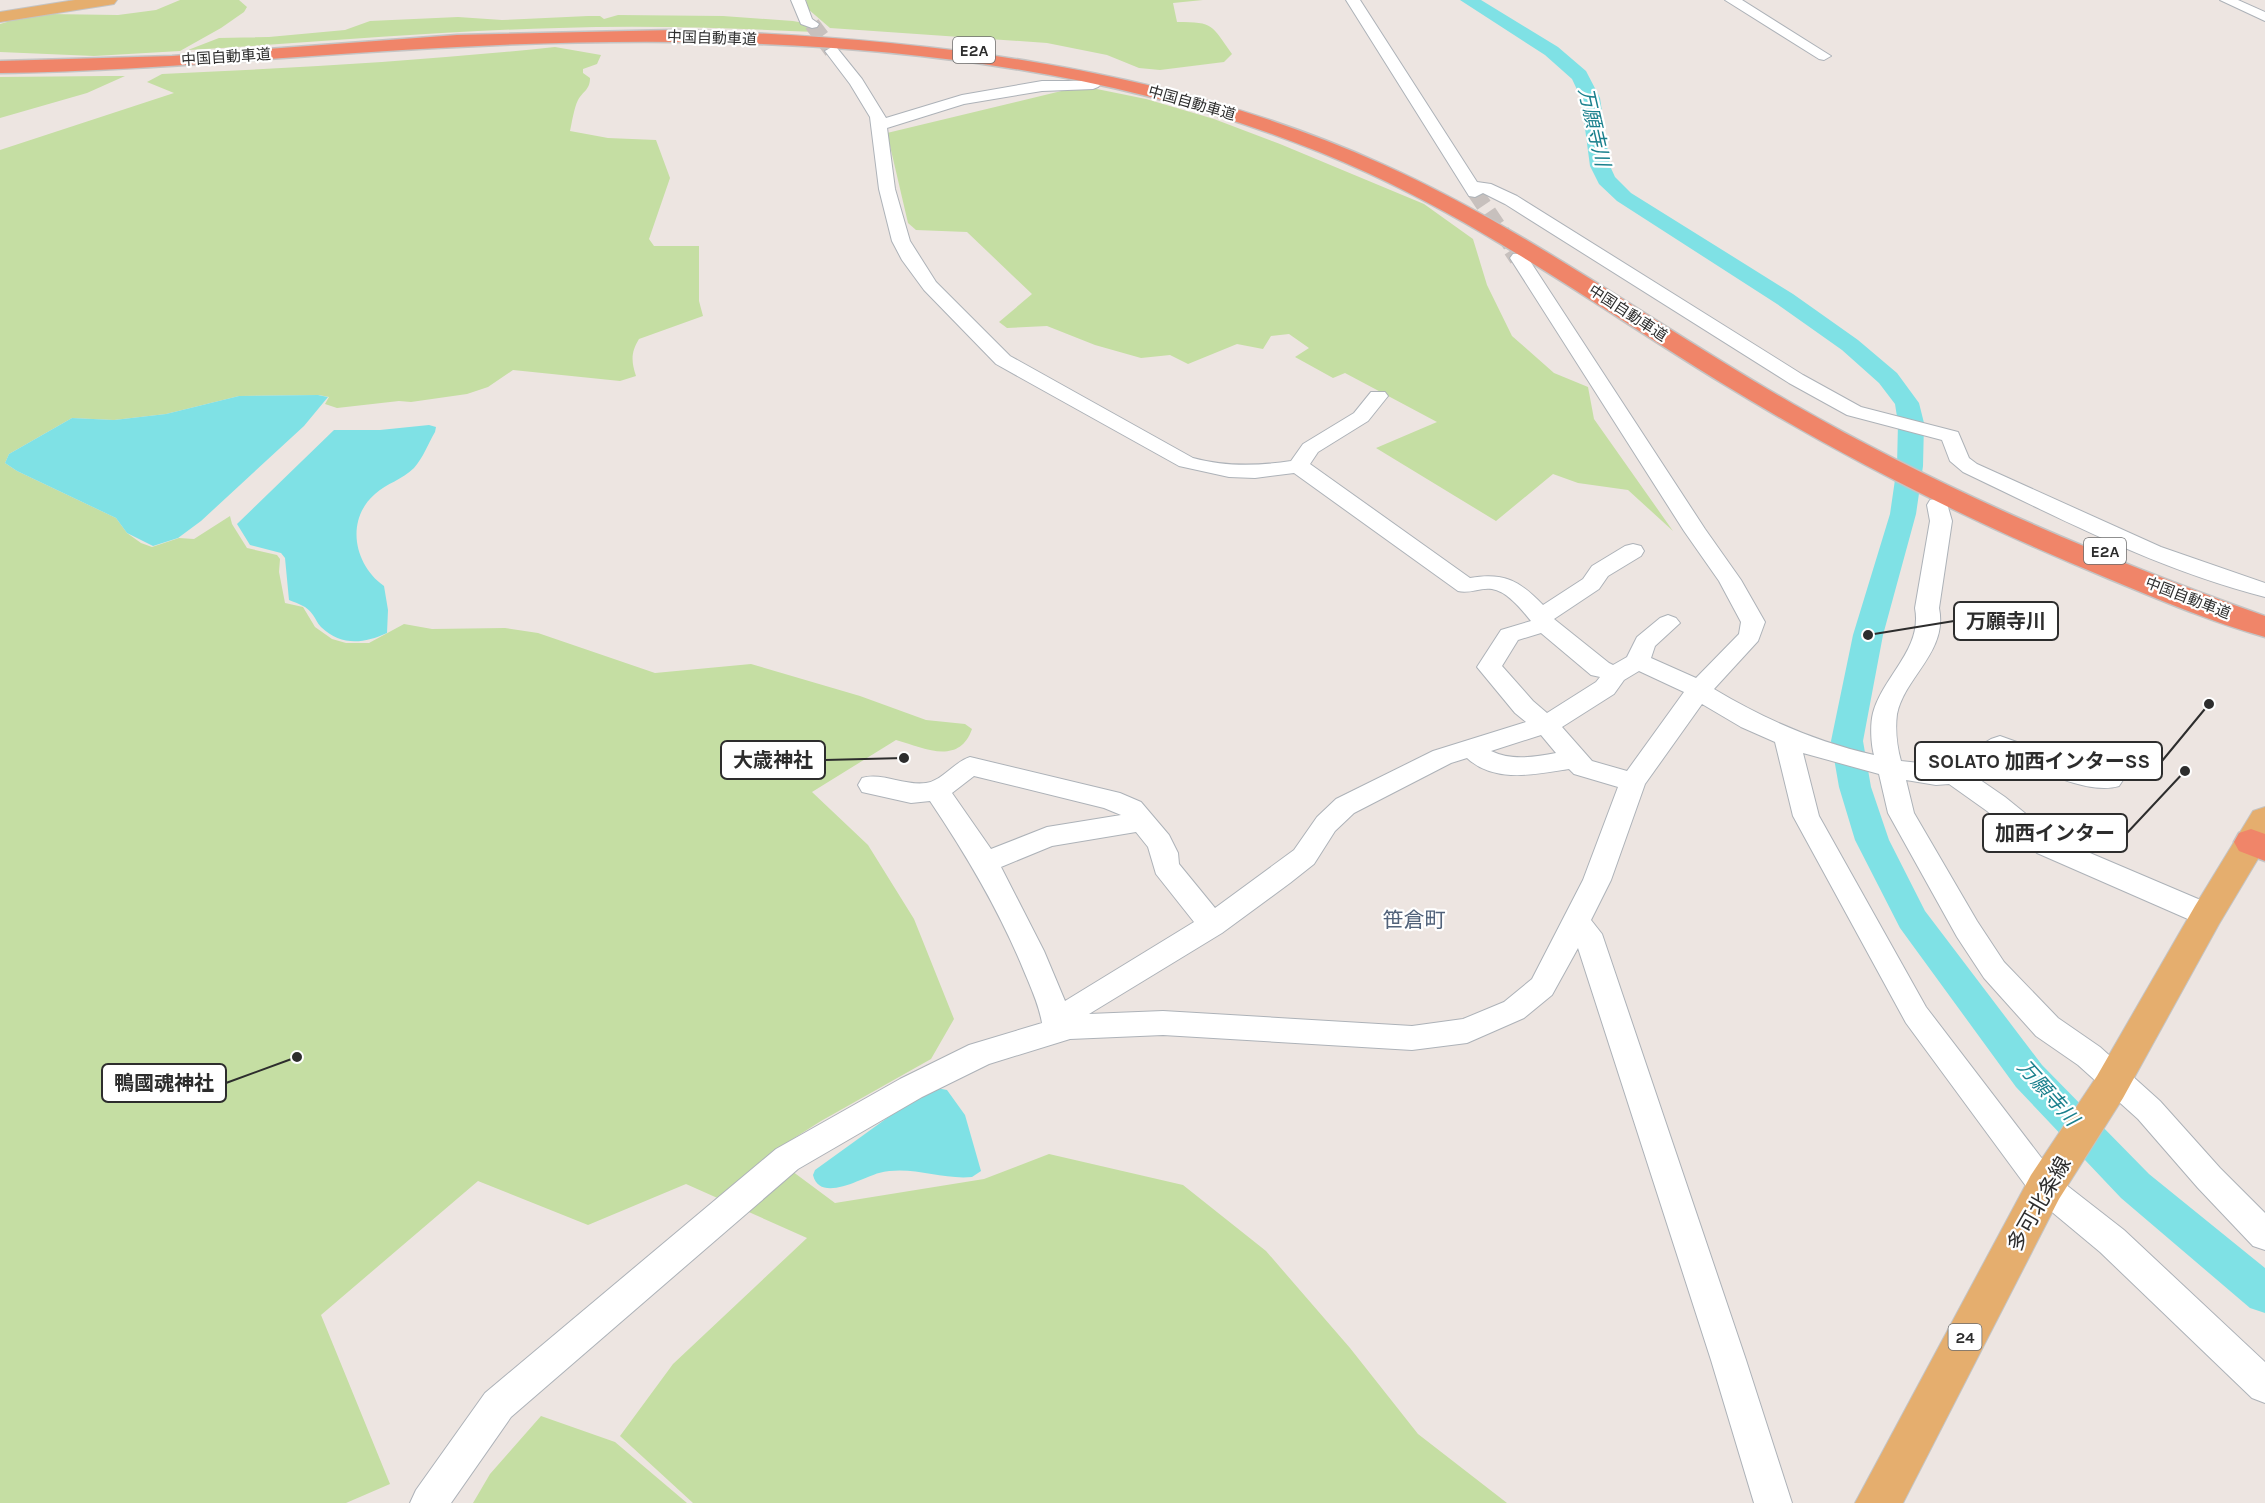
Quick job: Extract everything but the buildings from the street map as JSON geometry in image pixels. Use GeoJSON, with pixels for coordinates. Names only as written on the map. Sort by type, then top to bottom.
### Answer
{"type":"FeatureCollection","features":[{"type":"Feature","properties":{"kind":"highway","name":"中国自動車道"},"geometry":{"type":"LineString","coordinates":[[0,60],[168,55],[520,32],[657,30],[787,33],[894,41],[995,53],[1085,68],[1182,90],[1246,108],[1330,138],[1402,167],[1449,190],[1549,246],[1732,363],[1858,432],[1946,494],[2029,534],[2123,573],[2265,627]]}},
{"type":"Feature","properties":{"kind":"highway","name":"中国自動車道"},"geometry":{"type":"LineString","coordinates":[[0,67],[158,62],[522,38],[655,36],[784,40],[873,46],[966,56],[1086,77],[1235,115],[1317,144],[1388,174],[1486,224],[1715,369],[1858,432]]}},
{"type":"Feature","properties":{"kind":"highway","name":"中国自動車道"},"geometry":{"type":"LineString","coordinates":[[1946,494],[2265,612]]}},
{"type":"Feature","properties":{"kind":"highway"},"geometry":{"type":"LineString","coordinates":[[2131,562],[2265,607]]}},
{"type":"Feature","properties":{"kind":"main road"},"geometry":{"type":"LineString","coordinates":[[0,17],[108,0]]}},
{"type":"Feature","properties":{"kind":"main road","name":"多可北条線"},"geometry":{"type":"LineString","coordinates":[[1878,1503],[2050,1181],[2112,1082],[2207,915],[2262,839]]}},
{"type":"Feature","properties":{"kind":"street"},"geometry":{"type":"LineString","coordinates":[[798,0],[806,21],[812,24]]}},
{"type":"Feature","properties":{"kind":"street"},"geometry":{"type":"LineString","coordinates":[[1353,0],[1474,189],[1485,188],[1511,200],[1796,379],[1858,432],[1946,434],[1951,436],[1960,460],[1970,468],[2095,526],[2199,570],[2265,590]]}},
{"type":"Feature","properties":{"kind":"street"},"geometry":{"type":"LineString","coordinates":[[1732,0],[1824,56]]}},
{"type":"Feature","properties":{"kind":"street"},"geometry":{"type":"LineString","coordinates":[[2227,0],[2265,17]]}},
{"type":"Feature","properties":{"kind":"street"},"geometry":{"type":"LineString","coordinates":[[832,51],[874,110],[879,125],[888,189],[901,240],[910,260],[930,286],[1003,360],[1186,462],[1215,471],[1236,472],[1298,466],[1466,586],[1493,582],[1507,586],[1599,669],[1654,666],[1699,689],[1749,720],[1795,740],[1884,767],[1942,776],[1953,774],[2000,745],[2092,779],[2110,780]]}},
{"type":"Feature","properties":{"kind":"street"},"geometry":{"type":"LineString","coordinates":[[879,125],[962,100],[1042,86],[1093,84]]}},
{"type":"Feature","properties":{"kind":"street"},"geometry":{"type":"LineString","coordinates":[[429,1503],[498,1405],[787,1159],[911,1088],[980,1054],[1064,1028],[1163,1023],[1412,1038],[1467,1031],[1514,1010],[1542,987],[1597,880],[1632,782],[1699,689],[1750,636],[1752,621],[1730,580],[1695,531],[1519,258]]}},
{"type":"Feature","properties":{"kind":"street"},"geometry":{"type":"LineString","coordinates":[[1298,466],[1310,448],[1360,417],[1378,396]]}},
{"type":"Feature","properties":{"kind":"street"},"geometry":{"type":"LineString","coordinates":[[1946,494],[1927,608],[1929,618],[1927,636],[1923,647],[1902,678],[1885,714],[1884,767],[1901,813],[1967,929],[1994,970],[2047,1027],[2089,1056],[2112,1082],[2149,1110],[2209,1178],[2265,1235]]}},
{"type":"Feature","properties":{"kind":"street"},"geometry":{"type":"LineString","coordinates":[[1579,764],[1546,725],[1524,707],[1489,667],[1509,635],[1543,620],[1591,584],[1600,571],[1634,551]]}},
{"type":"Feature","properties":{"kind":"street"},"geometry":{"type":"LineString","coordinates":[[1064,1028],[1077,1006],[1212,925],[1304,857],[1326,824],[1345,806],[1442,757],[1546,725],[1605,688],[1626,668],[1645,642],[1668,623]]}},
{"type":"Feature","properties":{"kind":"street"},"geometry":{"type":"LineString","coordinates":[[1795,740],[1806,816],[1916,1015],[2050,1181],[2265,1386]]}},
{"type":"Feature","properties":{"kind":"street"},"geometry":{"type":"LineString","coordinates":[[1471,747],[1484,758],[1513,768],[1579,764],[1632,782]]}},
{"type":"Feature","properties":{"kind":"street"},"geometry":{"type":"LineString","coordinates":[[1518,779],[1579,764]]}},
{"type":"Feature","properties":{"kind":"street"},"geometry":{"type":"LineString","coordinates":[[871,785],[911,794],[938,791],[970,766],[1111,800],[1132,809],[1159,842],[1164,853],[1166,867],[1212,925]]}},
{"type":"Feature","properties":{"kind":"street"},"geometry":{"type":"LineString","coordinates":[[1953,774],[1996,804],[2047,846],[2207,915]]}},
{"type":"Feature","properties":{"kind":"street"},"geometry":{"type":"LineString","coordinates":[[938,791],[985,863],[1030,951],[1064,1028]]}},
{"type":"Feature","properties":{"kind":"street"},"geometry":{"type":"LineString","coordinates":[[985,863],[1047,837],[1142,821]]}},
{"type":"Feature","properties":{"kind":"street"},"geometry":{"type":"LineString","coordinates":[[1576,923],[1588,934],[1672,1194],[1733,1367],[1773,1503]]}},
{"type":"Feature","properties":{"kind":"green space"},"geometry":{"type":"Polygon","coordinates":[[[180,0],[239,0],[247,7],[244,12],[221,28],[180,51],[94,56],[0,52],[0,24],[7,22],[1,19],[49,14],[118,15],[156,10],[180,0]]]}},
{"type":"Feature","properties":{"kind":"green space"},"geometry":{"type":"Polygon","coordinates":[[[806,0],[1203,0],[1173,3],[1177,22],[1206,24],[1215,31],[1232,54],[1224,62],[1160,70],[1139,68],[1107,55],[1047,43],[830,28],[808,9],[806,0]]]}},
{"type":"Feature","properties":{"kind":"green space"},"geometry":{"type":"Polygon","coordinates":[[[618,15],[723,16],[793,21],[804,23],[817,32],[688,27],[559,28],[420,34],[188,50],[219,38],[269,37],[345,30],[370,21],[458,17],[502,20],[600,16],[604,19],[618,15]]]}},
{"type":"Feature","properties":{"kind":"green space"},"geometry":{"type":"Polygon","coordinates":[[[555,47],[601,55],[597,64],[583,69],[583,73],[590,78],[590,82],[577,103],[570,131],[608,138],[656,140],[670,178],[649,239],[654,246],[699,246],[699,301],[703,316],[639,339],[634,348],[633,357],[636,376],[620,381],[513,370],[488,387],[467,394],[411,402],[399,401],[337,408],[325,404],[329,397],[319,395],[239,396],[166,414],[114,420],[72,418],[9,454],[5,463],[17,471],[116,518],[127,533],[141,543],[152,547],[179,538],[194,539],[230,516],[232,524],[247,548],[277,555],[280,559],[279,572],[285,603],[303,607],[315,627],[332,639],[346,643],[369,643],[404,624],[432,629],[505,628],[538,633],[655,673],[751,664],[860,696],[926,720],[965,724],[972,729],[966,740],[959,747],[950,751],[929,750],[896,740],[812,792],[868,845],[914,919],[954,1019],[931,1059],[821,1121],[769,1154],[835,1203],[984,1179],[1049,1154],[1183,1185],[1266,1251],[1350,1348],[1418,1434],[1507,1503],[693,1503],[620,1436],[673,1364],[807,1238],[686,1184],[588,1225],[478,1181],[321,1315],[390,1484],[346,1503],[0,1503],[0,150],[174,93],[147,82],[162,74],[358,64],[555,47]]]}},
{"type":"Feature","properties":{"kind":"green space"},"geometry":{"type":"Polygon","coordinates":[[[125,76],[87,93],[0,118],[0,77],[125,76]]]}},
{"type":"Feature","properties":{"kind":"green space"},"geometry":{"type":"Polygon","coordinates":[[[1082,86],[1146,99],[1214,119],[1280,144],[1424,204],[1473,239],[1487,285],[1512,336],[1554,373],[1588,387],[1594,419],[1673,531],[1628,490],[1578,483],[1553,474],[1496,521],[1376,448],[1437,422],[1345,373],[1333,378],[1295,357],[1309,348],[1289,334],[1271,336],[1263,349],[1237,344],[1188,364],[1170,355],[1141,358],[1095,345],[1047,326],[1007,328],[999,322],[1032,294],[967,232],[916,230],[908,223],[887,133],[1082,86]]]}},
{"type":"Feature","properties":{"kind":"green space"},"geometry":{"type":"Polygon","coordinates":[[[541,1416],[615,1442],[687,1503],[473,1503],[490,1474],[541,1416]]]}},
{"type":"Feature","properties":{"kind":"water"},"geometry":{"type":"Polygon","coordinates":[[[318,395],[328,397],[304,426],[201,521],[178,538],[153,546],[127,533],[116,518],[17,471],[5,463],[9,454],[72,418],[114,420],[166,414],[239,396],[318,395]]]}},
{"type":"Feature","properties":{"kind":"water"},"geometry":{"type":"Polygon","coordinates":[[[429,425],[436,427],[435,432],[417,464],[405,476],[375,494],[360,516],[357,529],[360,555],[374,577],[384,586],[388,610],[387,633],[361,641],[336,638],[321,627],[308,609],[289,600],[285,558],[281,553],[250,545],[237,524],[334,430],[380,430],[429,425]]]}},
{"type":"Feature","properties":{"kind":"water"},"geometry":{"type":"Polygon","coordinates":[[[937,1088],[947,1090],[965,1115],[981,1171],[972,1177],[949,1177],[891,1171],[833,1188],[817,1183],[813,1175],[815,1170],[919,1095],[937,1088]]]}},
{"type":"Feature","properties":{"kind":"waterway","name":"万願寺川"},"geometry":{"type":"LineString","coordinates":[[1469,0],[1552,51],[1579,75],[1591,98],[1595,144],[1600,166],[1607,180],[1624,197],[1785,299],[1850,345],[1888,378],[1907,403],[1911,423],[1910,466],[1903,514],[1868,635],[1847,741],[1855,787],[1872,840],[1912,919],[2029,1076],[2135,1186],[2265,1294]]}},
{"type":"Feature","properties":{"kind":"tunnel"},"geometry":{"type":"LineString","coordinates":[[812,24],[832,51]]}},
{"type":"Feature","properties":{"kind":"tunnel"},"geometry":{"type":"LineString","coordinates":[[1475,192],[1514,250]]}},
{"type":"Feature","properties":{"kind":"tunnel"},"geometry":{"type":"LineString","coordinates":[[1513,249],[1519,258]]}},
{"type":"Feature","properties":{"kind":"place","name":"万願寺川"},"geometry":{"type":"Point","coordinates":[1868,635]}},
{"type":"Feature","properties":{"kind":"place","name":"SOLATO 加西インターSS"},"geometry":{"type":"Point","coordinates":[2209,704]}},
{"type":"Feature","properties":{"kind":"place","name":"大歳神社"},"geometry":{"type":"Point","coordinates":[904,758]}},
{"type":"Feature","properties":{"kind":"place","name":"加西インター"},"geometry":{"type":"Point","coordinates":[2185,771]}},
{"type":"Feature","properties":{"kind":"place","name":"鴨國魂神社"},"geometry":{"type":"Point","coordinates":[297,1057]}},
{"type":"Feature","properties":{"kind":"district","name":"笹倉町"},"geometry":{"type":"Point","coordinates":[1414,920]}}]}
